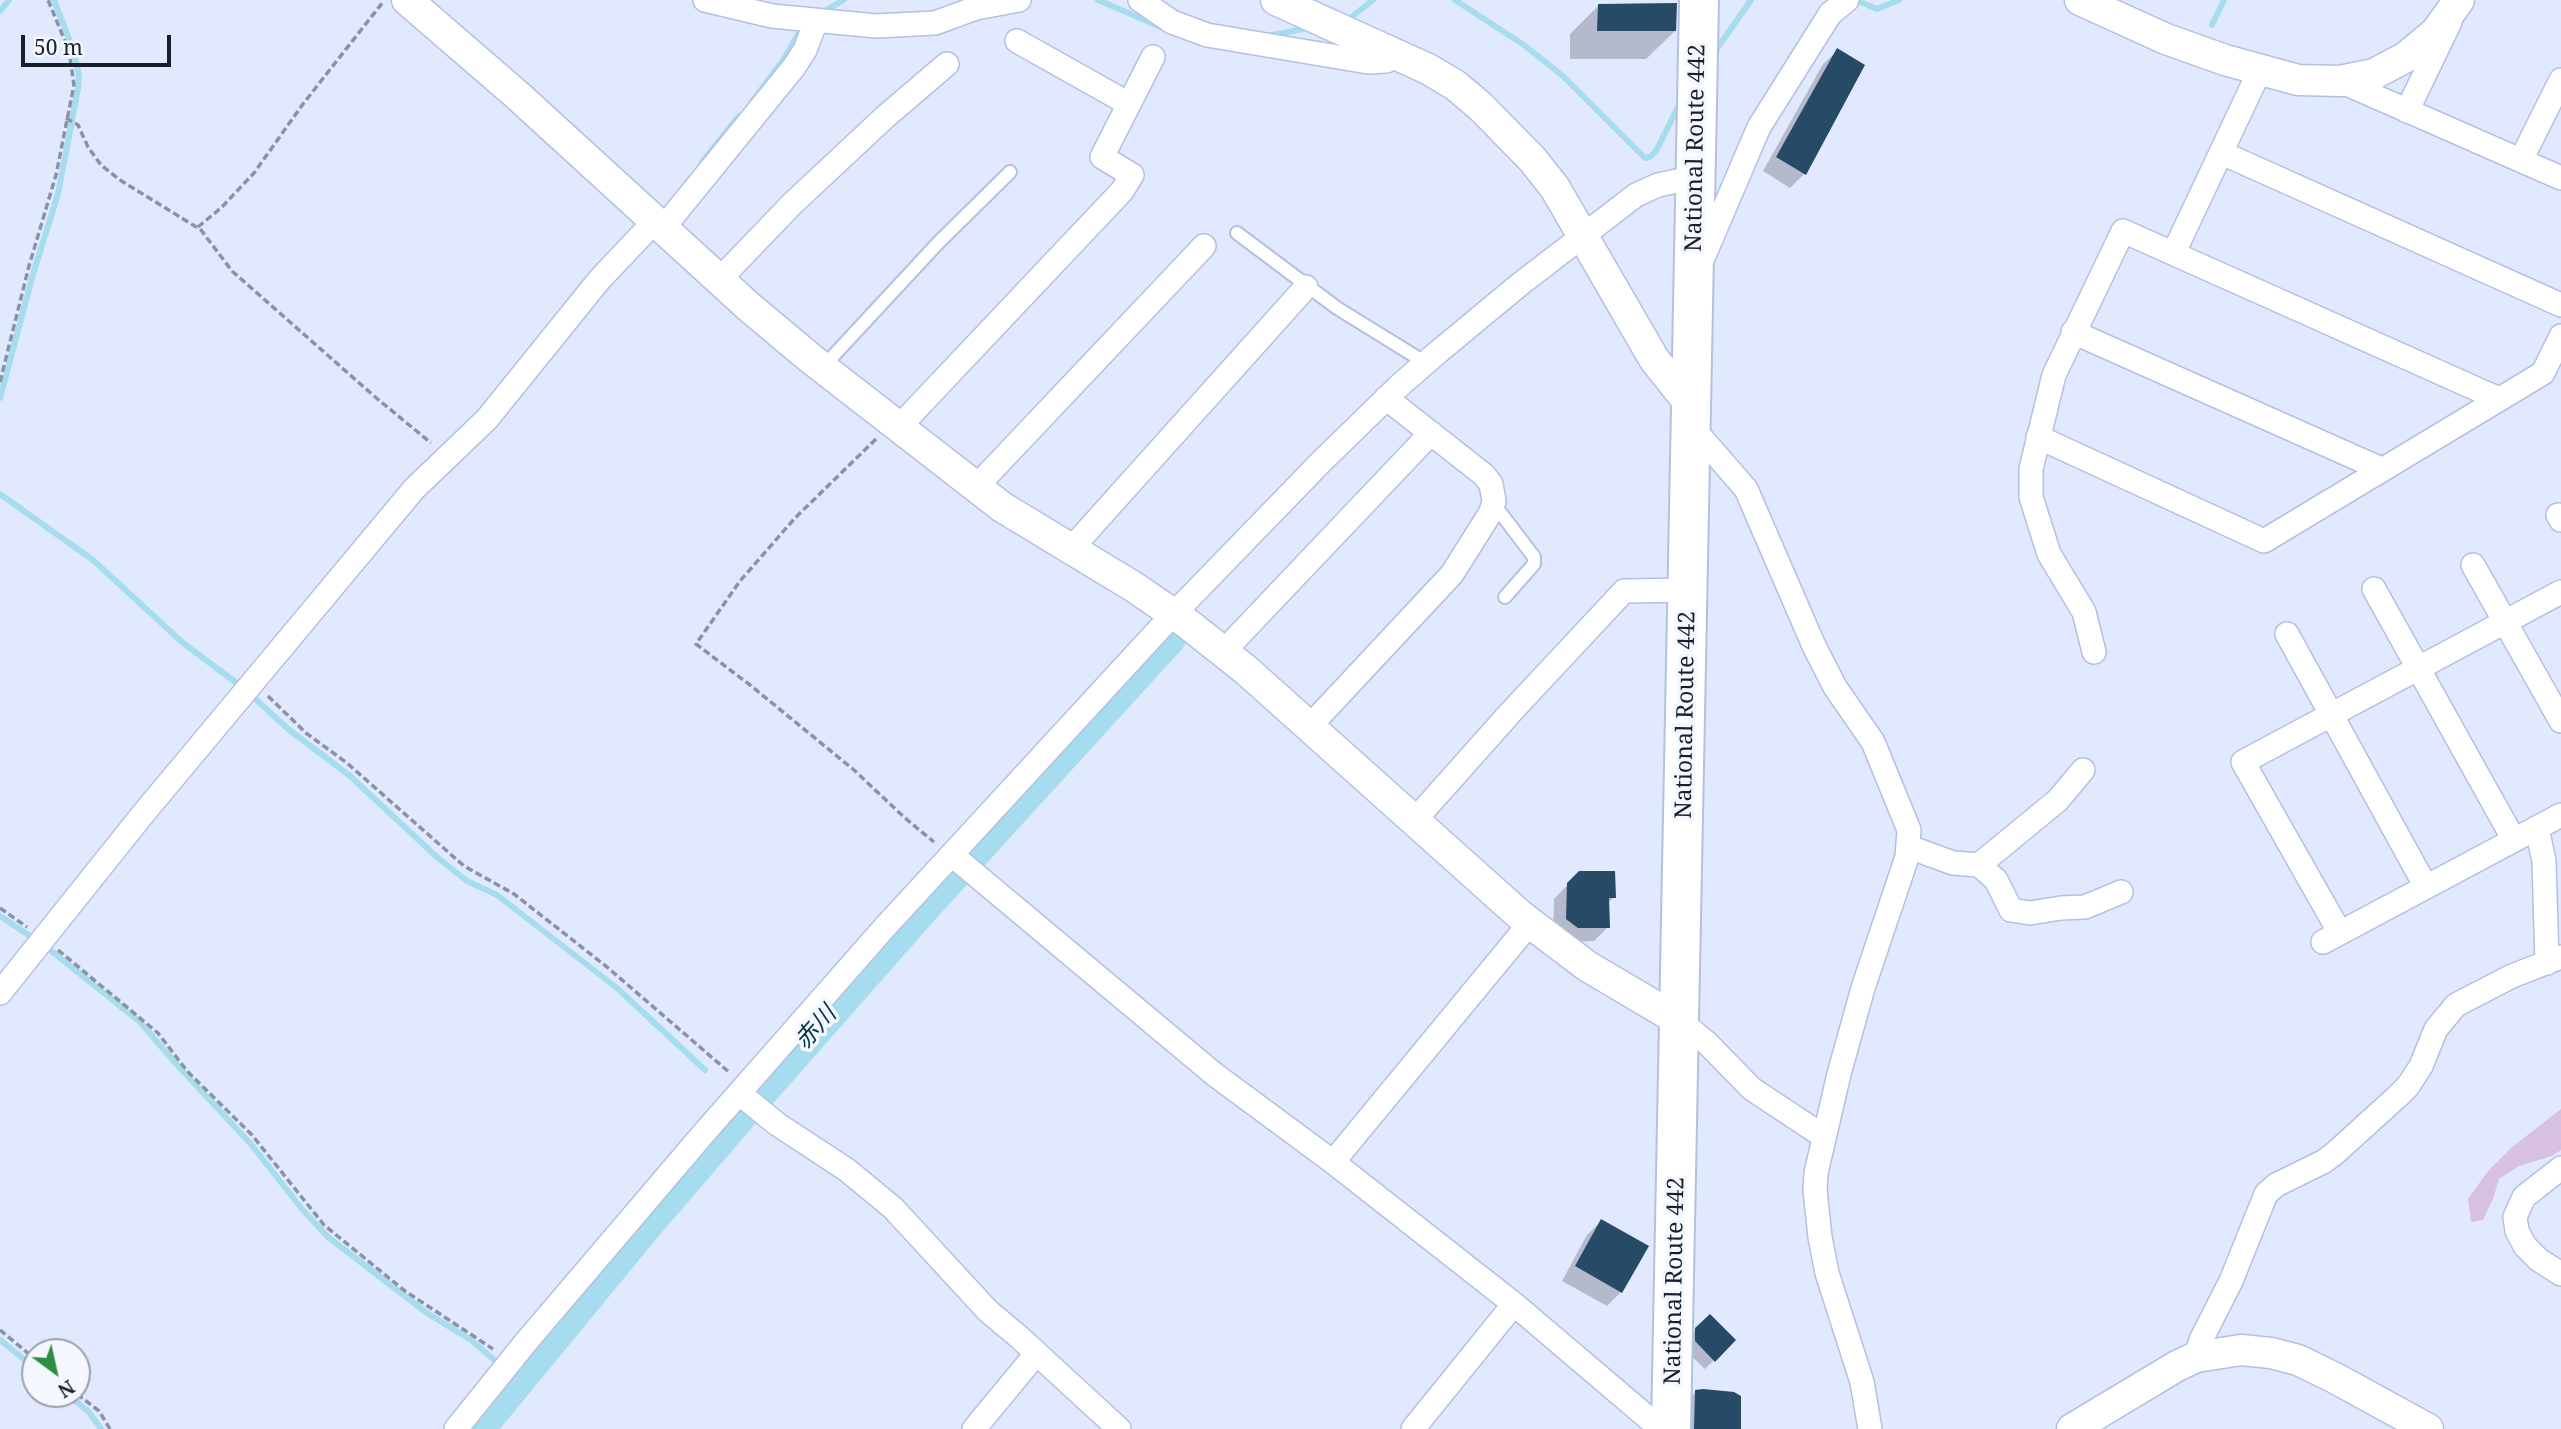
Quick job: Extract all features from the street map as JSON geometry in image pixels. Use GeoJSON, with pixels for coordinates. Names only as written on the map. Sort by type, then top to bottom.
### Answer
{"type":"FeatureCollection","features":[{"type":"Feature","properties":{"kind":"highway","name":"National Route 442"},"geometry":{"type":"LineString","coordinates":[[1671,1429],[1699,0]]}},
{"type":"Feature","properties":{"kind":"street"},"geometry":{"type":"LineString","coordinates":[[407,0],[822,368],[1002,507],[1174,614],[1223,652],[1530,923],[1587,966],[1680,1021],[1707,1043],[1752,1088],[1823,1136]]}},
{"type":"Feature","properties":{"kind":"street"},"geometry":{"type":"LineString","coordinates":[[705,0],[772,16],[876,26],[925,25],[976,8],[1019,0]]}},
{"type":"Feature","properties":{"kind":"street"},"geometry":{"type":"LineString","coordinates":[[1140,0],[1182,27],[1220,37],[1368,62],[1387,61],[1392,52]]}},
{"type":"Feature","properties":{"kind":"street"},"geometry":{"type":"LineString","coordinates":[[1276,0],[1442,76],[1480,106],[1543,172],[1566,204],[1654,359],[1692,417],[1746,489],[1814,646],[1835,687],[1864,727],[1879,754],[1905,816],[1909,830],[1909,847],[1863,988],[1823,1136],[1815,1190],[1820,1237],[1836,1305],[1864,1393],[1870,1429]]}},
{"type":"Feature","properties":{"kind":"street"},"geometry":{"type":"LineString","coordinates":[[1694,280],[1759,127],[1830,14],[1847,0]]}},
{"type":"Feature","properties":{"kind":"street"},"geometry":{"type":"LineString","coordinates":[[2099,4],[2189,48],[2298,79],[2340,81],[2374,74],[2406,57],[2436,32],[2460,0]]}},
{"type":"Feature","properties":{"kind":"street"},"geometry":{"type":"LineString","coordinates":[[2407,111],[2460,0]]}},
{"type":"Feature","properties":{"kind":"street"},"geometry":{"type":"LineString","coordinates":[[0,993],[144,814],[414,489],[486,419],[600,279],[660,223],[794,68],[805,50],[816,21]]}},
{"type":"Feature","properties":{"kind":"street"},"geometry":{"type":"LineString","coordinates":[[1017,41],[1129,104]]}},
{"type":"Feature","properties":{"kind":"street"},"geometry":{"type":"LineString","coordinates":[[894,425],[1122,191],[1132,175],[1102,157],[1153,57]]}},
{"type":"Feature","properties":{"kind":"street"},"geometry":{"type":"LineString","coordinates":[[720,279],[802,195],[885,117],[947,64]]}},
{"type":"Feature","properties":{"kind":"street"},"geometry":{"type":"LineString","coordinates":[[2174,252],[2260,70]]}},
{"type":"Feature","properties":{"kind":"street"},"geometry":{"type":"LineString","coordinates":[[2521,160],[2561,80]]}},
{"type":"Feature","properties":{"kind":"street"},"geometry":{"type":"LineString","coordinates":[[2340,81],[2561,178]]}},
{"type":"Feature","properties":{"kind":"street"},"geometry":{"type":"LineString","coordinates":[[2222,153],[2561,305]]}},
{"type":"Feature","properties":{"kind":"street"},"geometry":{"type":"LineString","coordinates":[[456,1429],[742,1089],[952,855],[1174,614],[1386,398],[1519,285],[1647,189],[1696,177]]}},
{"type":"Feature","properties":{"kind":"street"},"geometry":{"type":"LineString","coordinates":[[2094,652],[2084,612],[2049,554],[2031,497],[2031,469],[2049,387],[2123,232],[2174,252],[2499,399]]}},
{"type":"Feature","properties":{"kind":"street"},"geometry":{"type":"LineString","coordinates":[[975,488],[1204,246]]}},
{"type":"Feature","properties":{"kind":"street"},"geometry":{"type":"LineString","coordinates":[[1071,549],[1306,287]]}},
{"type":"Feature","properties":{"kind":"street"},"geometry":{"type":"LineString","coordinates":[[2073,332],[2381,469]]}},
{"type":"Feature","properties":{"kind":"street"},"geometry":{"type":"LineString","coordinates":[[2038,437],[2264,541],[2543,373],[2561,336]]}},
{"type":"Feature","properties":{"kind":"street"},"geometry":{"type":"LineString","coordinates":[[1309,727],[1452,574],[1493,503],[1494,494],[1485,475],[1386,398]]}},
{"type":"Feature","properties":{"kind":"street"},"geometry":{"type":"LineString","coordinates":[[1223,652],[1431,433]]}},
{"type":"Feature","properties":{"kind":"street"},"geometry":{"type":"LineString","coordinates":[[2473,565],[2561,721]]}},
{"type":"Feature","properties":{"kind":"street"},"geometry":{"type":"LineString","coordinates":[[2374,589],[2514,840]]}},
{"type":"Feature","properties":{"kind":"street"},"geometry":{"type":"LineString","coordinates":[[1414,821],[1624,592],[1689,590]]}},
{"type":"Feature","properties":{"kind":"street"},"geometry":{"type":"LineString","coordinates":[[2561,592],[2244,762],[2331,938],[2561,815]]}},
{"type":"Feature","properties":{"kind":"street"},"geometry":{"type":"LineString","coordinates":[[2287,634],[2426,887]]}},
{"type":"Feature","properties":{"kind":"street"},"geometry":{"type":"LineString","coordinates":[[1979,865],[2058,800],[2083,770]]}},
{"type":"Feature","properties":{"kind":"street"},"geometry":{"type":"LineString","coordinates":[[2196,1357],[2201,1340],[2228,1288],[2266,1194],[2276,1185],[2334,1154],[2398,1097],[2421,1066],[2436,1029],[2456,1005],[2512,976],[2554,960],[2544,861],[2537,828]]}},
{"type":"Feature","properties":{"kind":"street"},"geometry":{"type":"LineString","coordinates":[[1909,847],[1953,863],[1979,865],[1996,880],[2011,910],[2030,913],[2085,907],[2121,892]]}},
{"type":"Feature","properties":{"kind":"street"},"geometry":{"type":"LineString","coordinates":[[952,855],[1214,1074],[1333,1162],[1514,1304],[1661,1429]]}},
{"type":"Feature","properties":{"kind":"street"},"geometry":{"type":"LineString","coordinates":[[1333,1162],[1530,923]]}},
{"type":"Feature","properties":{"kind":"street"},"geometry":{"type":"LineString","coordinates":[[742,1089],[777,1124],[847,1170],[893,1208],[988,1311],[1119,1429]]}},
{"type":"Feature","properties":{"kind":"street"},"geometry":{"type":"LineString","coordinates":[[2561,1168],[2524,1197],[2515,1217],[2517,1231],[2525,1246],[2539,1260],[2561,1274]]}},
{"type":"Feature","properties":{"kind":"street"},"geometry":{"type":"LineString","coordinates":[[1413,1429],[1514,1304]]}},
{"type":"Feature","properties":{"kind":"street"},"geometry":{"type":"LineString","coordinates":[[2071,1429],[2156,1377],[2196,1357],[2242,1350],[2285,1356],[2335,1378],[2428,1429]]}},
{"type":"Feature","properties":{"kind":"street"},"geometry":{"type":"LineString","coordinates":[[974,1429],[1036,1354]]}},
{"type":"Feature","properties":{"kind":"lane"},"geometry":{"type":"LineString","coordinates":[[822,368],[938,243],[1010,172]]}},
{"type":"Feature","properties":{"kind":"lane"},"geometry":{"type":"LineString","coordinates":[[1237,233],[1306,287],[1426,363]]}},
{"type":"Feature","properties":{"kind":"lane"},"geometry":{"type":"LineString","coordinates":[[1493,503],[1534,557],[1534,564],[1505,597]]}},
{"type":"Feature","properties":{"kind":"path"},"geometry":{"type":"LineString","coordinates":[[0,382],[29,266],[56,175],[74,85],[72,62],[48,0]]}},
{"type":"Feature","properties":{"kind":"path"},"geometry":{"type":"LineString","coordinates":[[198,228],[254,173],[303,104],[385,0]]}},
{"type":"Feature","properties":{"kind":"path"},"geometry":{"type":"LineString","coordinates":[[66,118],[78,125],[94,158],[110,173],[198,228],[232,271],[374,396],[447,456]]}},
{"type":"Feature","properties":{"kind":"path"},"geometry":{"type":"LineString","coordinates":[[894,425],[795,518],[740,580],[696,644],[854,769],[905,818],[952,855]]}},
{"type":"Feature","properties":{"kind":"path"},"geometry":{"type":"LineString","coordinates":[[254,682],[306,733],[347,763],[464,866],[514,894],[607,967],[742,1089]]}},
{"type":"Feature","properties":{"kind":"path"},"geometry":{"type":"LineString","coordinates":[[0,908],[44,939],[158,1033],[187,1070],[252,1135],[324,1225],[405,1291],[511,1361]]}},
{"type":"Feature","properties":{"kind":"path"},"geometry":{"type":"LineString","coordinates":[[0,1330],[21,1347]]}},
{"type":"Feature","properties":{"kind":"path"},"geometry":{"type":"LineString","coordinates":[[91,1405],[99,1411],[110,1429]]}},
{"type":"Feature","properties":{"kind":"shaded area"},"geometry":{"type":"Polygon","coordinates":[[[2561,1109],[2561,1150],[2552,1156],[2519,1166],[2499,1179],[2483,1220],[2471,1222],[2468,1199],[2488,1171],[2511,1148],[2561,1109]]]}},
{"type":"Feature","properties":{"kind":"building"},"geometry":{"type":"Polygon","coordinates":[[[1677,3],[1676,31],[1597,31],[1598,4],[1677,3]]]}},
{"type":"Feature","properties":{"kind":"building"},"geometry":{"type":"Polygon","coordinates":[[[1837,48],[1865,65],[1806,175],[1776,157],[1837,48]]]}},
{"type":"Feature","properties":{"kind":"building"},"geometry":{"type":"Polygon","coordinates":[[[1579,871],[1615,871],[1616,898],[1609,898],[1610,928],[1578,928],[1566,919],[1567,883],[1579,871]]]}},
{"type":"Feature","properties":{"kind":"building"},"geometry":{"type":"Polygon","coordinates":[[[1601,1219],[1649,1246],[1622,1293],[1575,1266],[1601,1219]]]}},
{"type":"Feature","properties":{"kind":"building"},"geometry":{"type":"Polygon","coordinates":[[[1710,1314],[1736,1340],[1715,1362],[1695,1341],[1695,1328],[1710,1314]]]}},
{"type":"Feature","properties":{"kind":"building"},"geometry":{"type":"Polygon","coordinates":[[[1695,1390],[1734,1392],[1741,1396],[1741,1429],[1694,1429],[1695,1390]]]}},
{"type":"Feature","properties":{"kind":"waterway"},"geometry":{"type":"LineString","coordinates":[[0,11],[9,0]]}},
{"type":"Feature","properties":{"kind":"waterway"},"geometry":{"type":"LineString","coordinates":[[0,398],[58,194],[78,89],[79,76],[74,52],[54,0]]}},
{"type":"Feature","properties":{"kind":"waterway"},"geometry":{"type":"LineString","coordinates":[[821,13],[844,0]]}},
{"type":"Feature","properties":{"kind":"waterway"},"geometry":{"type":"LineString","coordinates":[[1098,0],[1163,28]]}},
{"type":"Feature","properties":{"kind":"waterway"},"geometry":{"type":"LineString","coordinates":[[1343,21],[1373,0]]}},
{"type":"Feature","properties":{"kind":"waterway"},"geometry":{"type":"LineString","coordinates":[[1455,0],[1524,45],[1563,76],[1645,158],[1656,151],[1682,99]]}},
{"type":"Feature","properties":{"kind":"waterway"},"geometry":{"type":"LineString","coordinates":[[1714,53],[1751,0]]}},
{"type":"Feature","properties":{"kind":"waterway"},"geometry":{"type":"LineString","coordinates":[[1856,0],[1877,9],[1899,0]]}},
{"type":"Feature","properties":{"kind":"waterway"},"geometry":{"type":"LineString","coordinates":[[2212,25],[2224,0]]}},
{"type":"Feature","properties":{"kind":"waterway"},"geometry":{"type":"LineString","coordinates":[[751,103],[784,59],[803,25]]}},
{"type":"Feature","properties":{"kind":"waterway"},"geometry":{"type":"LineString","coordinates":[[1268,36],[1312,27]]}},
{"type":"Feature","properties":{"kind":"waterway"},"geometry":{"type":"LineString","coordinates":[[702,162],[739,116]]}},
{"type":"Feature","properties":{"kind":"waterway"},"geometry":{"type":"LineString","coordinates":[[0,494],[93,560],[183,643],[242,687]]}},
{"type":"Feature","properties":{"kind":"waterway","name":"赤川"},"geometry":{"type":"LineString","coordinates":[[476,1429],[643,1226],[755,1096],[919,910],[1168,637]]}},
{"type":"Feature","properties":{"kind":"waterway"},"geometry":{"type":"LineString","coordinates":[[250,694],[287,728],[350,776],[438,858],[467,881],[497,895],[617,988],[705,1070]]}},
{"type":"Feature","properties":{"kind":"waterway"},"geometry":{"type":"LineString","coordinates":[[0,916],[36,940]]}},
{"type":"Feature","properties":{"kind":"waterway"},"geometry":{"type":"LineString","coordinates":[[45,946],[140,1022],[250,1143],[302,1209],[328,1237],[427,1313],[471,1340],[500,1365]]}},
{"type":"Feature","properties":{"kind":"waterway"},"geometry":{"type":"LineString","coordinates":[[0,1340],[21,1357]]}},
{"type":"Feature","properties":{"kind":"waterway"},"geometry":{"type":"LineString","coordinates":[[84,1408],[101,1429]]}}]}
